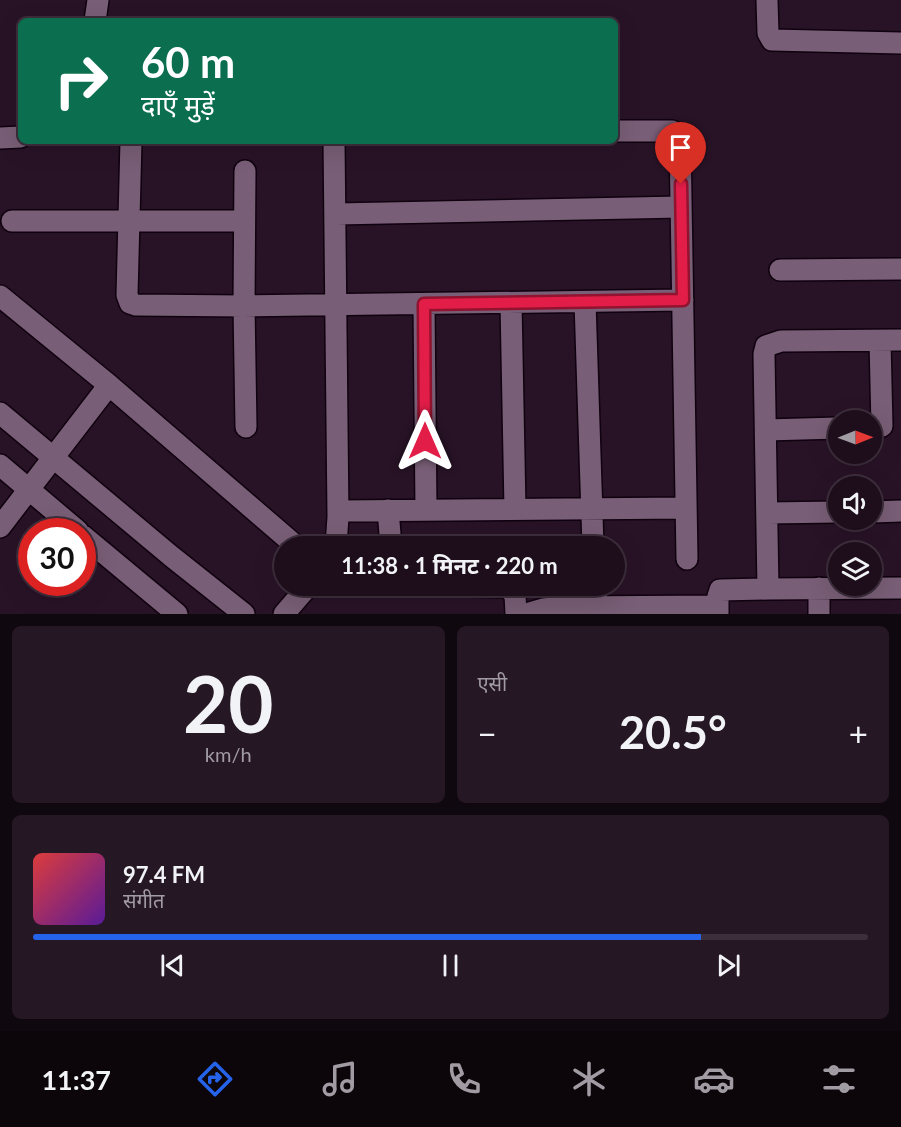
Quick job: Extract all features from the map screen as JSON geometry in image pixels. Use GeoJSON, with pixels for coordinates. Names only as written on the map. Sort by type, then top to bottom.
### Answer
{"type":"FeatureCollection","features":[{"type":"Feature","properties":{"kind":"street"},"geometry":{"type":"LineString","coordinates":[[95,18],[98,0]]}},
{"type":"Feature","properties":{"kind":"street"},"geometry":{"type":"LineString","coordinates":[[767,0],[768,33],[772,40],[901,43]]}},
{"type":"Feature","properties":{"kind":"street"},"geometry":{"type":"LineString","coordinates":[[618,131],[672,130],[680,140],[687,559]]}},
{"type":"Feature","properties":{"kind":"street"},"geometry":{"type":"LineString","coordinates":[[0,138],[18,137]]}},
{"type":"Feature","properties":{"kind":"street"},"geometry":{"type":"LineString","coordinates":[[131,144],[127,295],[130,303],[136,305],[244,306],[683,300]]}},
{"type":"Feature","properties":{"kind":"street"},"geometry":{"type":"LineString","coordinates":[[334,144],[337,305],[337,536]]}},
{"type":"Feature","properties":{"kind":"street"},"geometry":{"type":"LineString","coordinates":[[245,171],[246,427]]}},
{"type":"Feature","properties":{"kind":"street"},"geometry":{"type":"LineString","coordinates":[[336,214],[681,207]]}},
{"type":"Feature","properties":{"kind":"street"},"geometry":{"type":"LineString","coordinates":[[12,221],[244,221]]}},
{"type":"Feature","properties":{"kind":"street"},"geometry":{"type":"LineString","coordinates":[[780,270],[901,269]]}},
{"type":"Feature","properties":{"kind":"street"},"geometry":{"type":"LineString","coordinates":[[0,296],[284,536]]}},
{"type":"Feature","properties":{"kind":"street"},"geometry":{"type":"LineString","coordinates":[[585,302],[592,536]]}},
{"type":"Feature","properties":{"kind":"street"},"geometry":{"type":"LineString","coordinates":[[511,303],[515,509]]}},
{"type":"Feature","properties":{"kind":"street"},"geometry":{"type":"LineString","coordinates":[[424,304],[426,510]]}},
{"type":"Feature","properties":{"kind":"street"},"geometry":{"type":"LineString","coordinates":[[880,340],[885,426]]}},
{"type":"Feature","properties":{"kind":"street"},"geometry":{"type":"LineString","coordinates":[[768,589],[764,354],[766,346],[781,341],[901,340]]}},
{"type":"Feature","properties":{"kind":"street"},"geometry":{"type":"LineString","coordinates":[[0,527],[109,386]]}},
{"type":"Feature","properties":{"kind":"street"},"geometry":{"type":"LineString","coordinates":[[0,413],[244,614]]}},
{"type":"Feature","properties":{"kind":"street"},"geometry":{"type":"LineString","coordinates":[[766,430],[828,428]]}},
{"type":"Feature","properties":{"kind":"street"},"geometry":{"type":"LineString","coordinates":[[0,465],[63,518]]}},
{"type":"Feature","properties":{"kind":"street"},"geometry":{"type":"LineString","coordinates":[[338,511],[686,508]]}},
{"type":"Feature","properties":{"kind":"street"},"geometry":{"type":"LineString","coordinates":[[388,510],[390,536]]}},
{"type":"Feature","properties":{"kind":"street"},"geometry":{"type":"LineString","coordinates":[[882,512],[901,511]]}},
{"type":"Feature","properties":{"kind":"street"},"geometry":{"type":"LineString","coordinates":[[767,513],[828,512]]}},
{"type":"Feature","properties":{"kind":"street"},"geometry":{"type":"LineString","coordinates":[[96,547],[177,614]]}},
{"type":"Feature","properties":{"kind":"street"},"geometry":{"type":"LineString","coordinates":[[819,588],[819,614]]}},
{"type":"Feature","properties":{"kind":"street"},"geometry":{"type":"LineString","coordinates":[[526,614],[543,609],[597,607],[634,610],[718,610],[719,593],[723,589],[901,588]]}},
{"type":"Feature","properties":{"kind":"street"},"geometry":{"type":"LineString","coordinates":[[284,614],[300,596]]}},
{"type":"Feature","properties":{"kind":"street"},"geometry":{"type":"LineString","coordinates":[[515,596],[516,614]]}},
{"type":"Feature","properties":{"kind":"street"},"geometry":{"type":"LineString","coordinates":[[596,596],[597,607]]}},
{"type":"Feature","properties":{"kind":"route"},"geometry":{"type":"LineString","coordinates":[[425,441],[424,304],[683,300],[681,184]]}}]}
